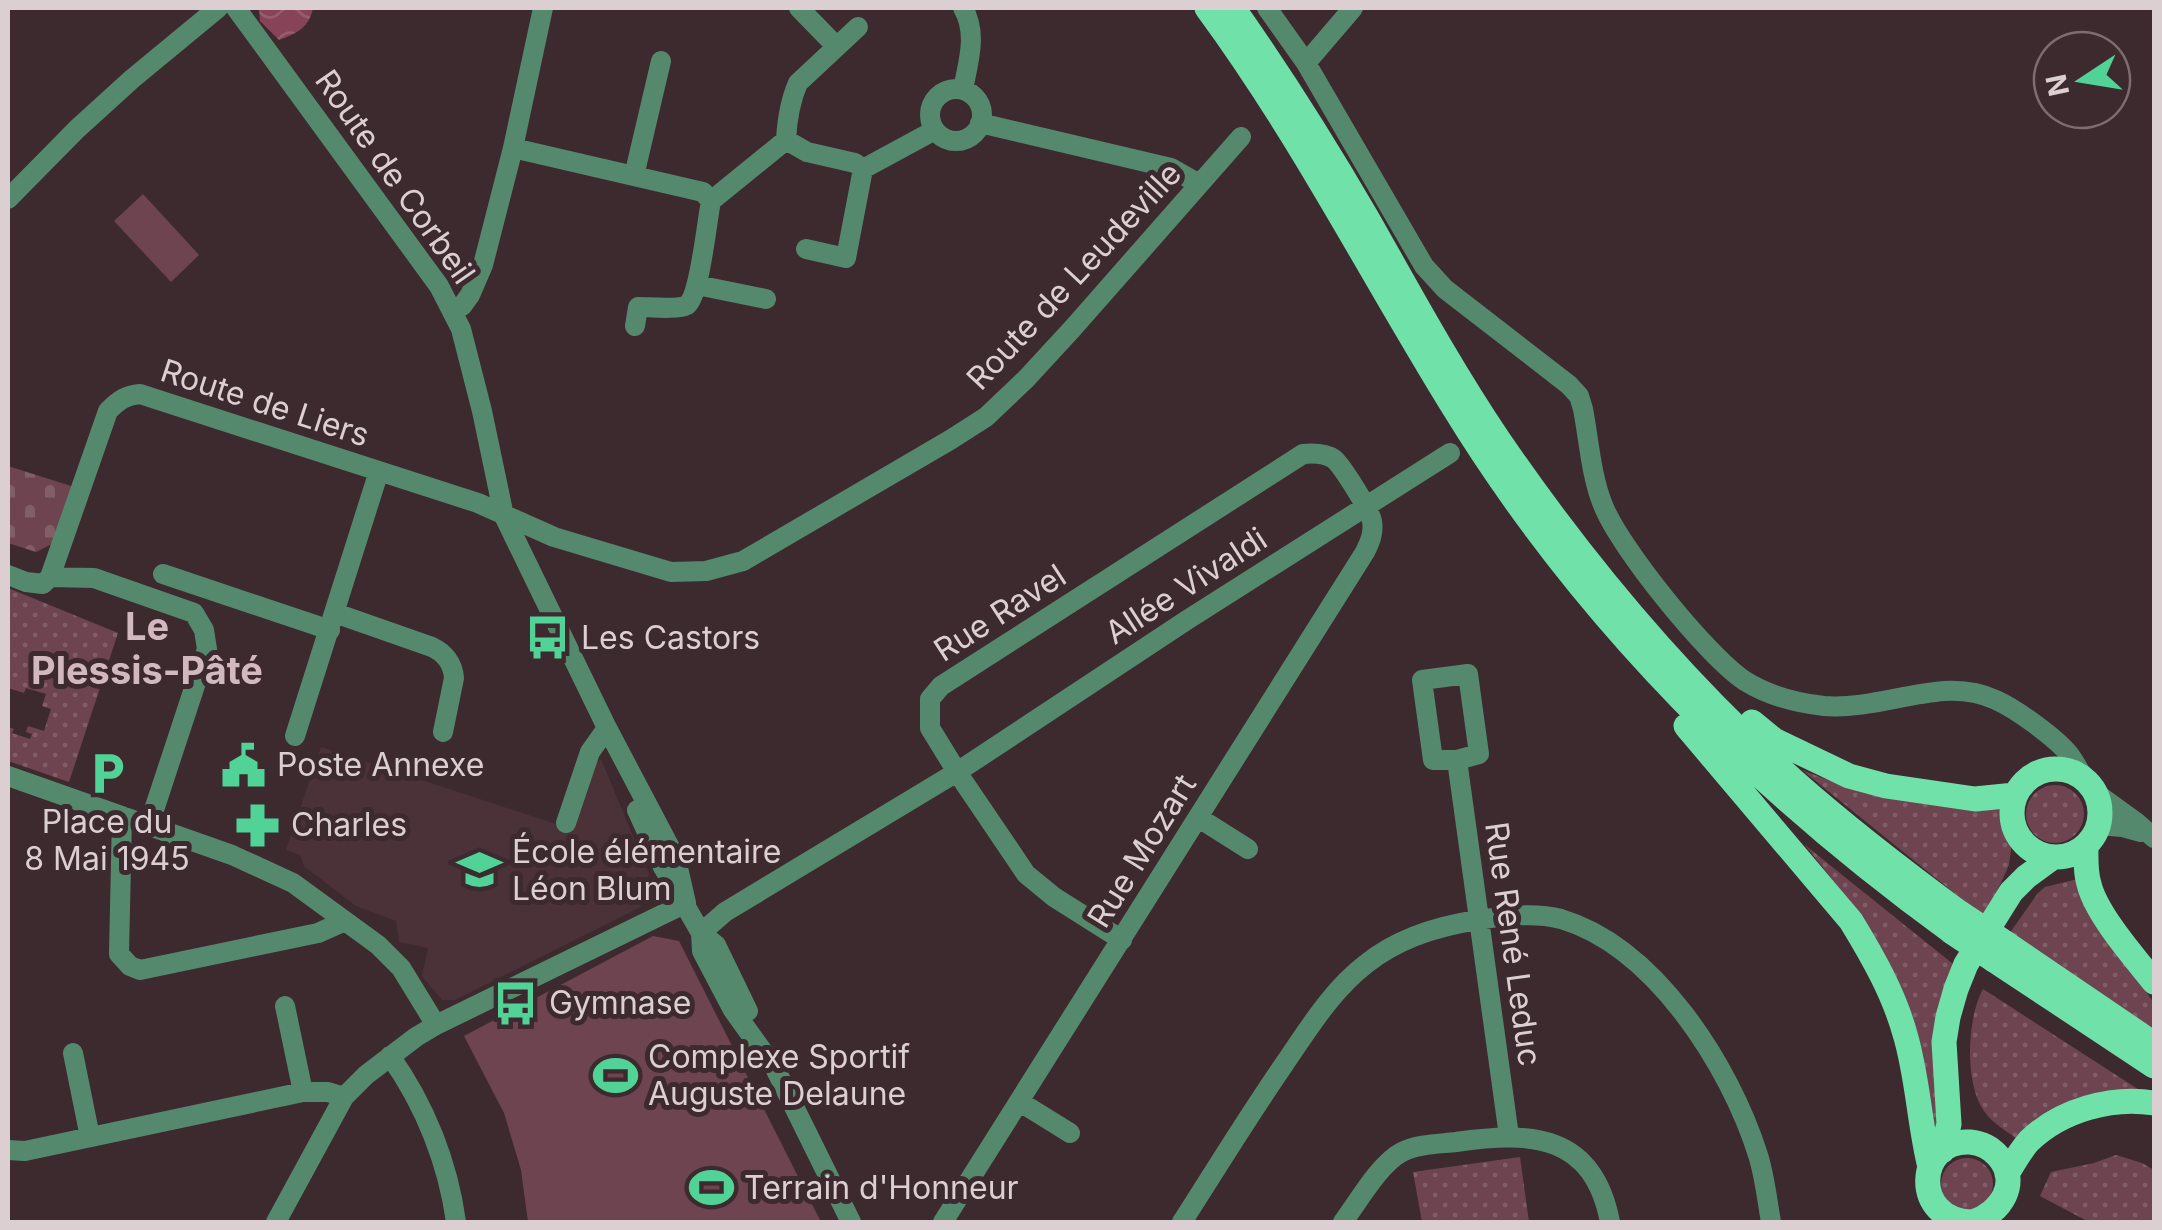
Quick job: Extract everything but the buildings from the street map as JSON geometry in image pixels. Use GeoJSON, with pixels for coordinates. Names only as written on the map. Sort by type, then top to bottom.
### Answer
{"type":"FeatureCollection","features":[{"type":"Feature","properties":{"kind":"main road"},"geometry":{"type":"LineString","coordinates":[[1207,8],[1304,151],[1454,408],[1529,518],[1633,648],[1759,776],[1894,890],[1956,922],[2154,1066]]}},
{"type":"Feature","properties":{"kind":"main road"},"geometry":{"type":"LineString","coordinates":[[1233,8],[1314,128],[1497,437],[1585,558],[1712,702],[1794,782],[1902,871],[1956,922]]}},
{"type":"Feature","properties":{"kind":"main road"},"geometry":{"type":"LineString","coordinates":[[1589,595],[1597,620],[1851,921],[1897,1009],[1922,1132],[1936,1159]]}},
{"type":"Feature","properties":{"kind":"main road"},"geometry":{"type":"LineString","coordinates":[[1656,643],[1673,643],[1740,712],[1774,740],[1850,776],[1886,786],[1975,799],[2015,795]]}},
{"type":"Feature","properties":{"kind":"main road"},"geometry":{"type":"LineString","coordinates":[[2052,858],[2030,849],[2018,837],[2012,810],[2015,795],[2025,781],[2038,772],[2055,768],[2071,771],[2090,786],[2100,809],[2086,867],[2092,893],[2154,982]]}},
{"type":"Feature","properties":{"kind":"main road"},"geometry":{"type":"LineString","coordinates":[[1936,1159],[1954,1144],[1967,1142],[1980,1144],[1998,1155],[2007,1174],[2007,1191],[1996,1210],[1972,1222],[1935,1215],[1927,1187],[1936,1159],[1949,1124],[1944,1042],[1948,1017],[1966,964],[2010,892],[2026,876],[2052,858],[2070,855],[2092,835]]}},
{"type":"Feature","properties":{"kind":"main road"},"geometry":{"type":"LineString","coordinates":[[2010,892],[2018,837]]}},
{"type":"Feature","properties":{"kind":"main road"},"geometry":{"type":"LineString","coordinates":[[2000,952],[2154,1044]]}},
{"type":"Feature","properties":{"kind":"main road"},"geometry":{"type":"LineString","coordinates":[[1948,1084],[1980,1144]]}},
{"type":"Feature","properties":{"kind":"main road"},"geometry":{"type":"LineString","coordinates":[[2007,1174],[2032,1138],[2062,1119],[2120,1101],[2154,1103]]}},
{"type":"Feature","properties":{"kind":"street"},"geometry":{"type":"LineString","coordinates":[[8,199],[108,100],[218,8]]}},
{"type":"Feature","properties":{"kind":"street","name":"Route de Corbeil"},"geometry":{"type":"LineString","coordinates":[[236,8],[439,286],[453,312],[461,329],[504,516],[676,859],[686,903],[701,933],[702,951],[732,1010],[774,1067],[851,1222]]}},
{"type":"Feature","properties":{"kind":"street"},"geometry":{"type":"LineString","coordinates":[[453,312],[470,295],[483,265],[543,8]]}},
{"type":"Feature","properties":{"kind":"street"},"geometry":{"type":"LineString","coordinates":[[800,8],[836,46]]}},
{"type":"Feature","properties":{"kind":"street"},"geometry":{"type":"LineString","coordinates":[[963,8],[972,35],[963,90]]}},
{"type":"Feature","properties":{"kind":"street"},"geometry":{"type":"LineString","coordinates":[[1267,8],[1306,63],[1424,266],[1446,289],[1579,396],[1604,510],[1648,574],[1728,668],[1756,688],[1790,700],[1825,706],[1881,703],[1941,692],[1976,693],[1996,700],[2048,734],[2090,786],[2151,836]]}},
{"type":"Feature","properties":{"kind":"street"},"geometry":{"type":"LineString","coordinates":[[1306,63],[1343,11]]}},
{"type":"Feature","properties":{"kind":"street"},"geometry":{"type":"LineString","coordinates":[[635,326],[638,307],[680,307],[692,299],[712,201],[786,140],[798,83],[858,26]]}},
{"type":"Feature","properties":{"kind":"street"},"geometry":{"type":"LineString","coordinates":[[634,176],[661,61]]}},
{"type":"Feature","properties":{"kind":"street"},"geometry":{"type":"LineString","coordinates":[[963,90],[979,104],[980,123],[972,135],[959,141],[948,140],[935,130],[930,112],[944,92],[963,90]]}},
{"type":"Feature","properties":{"kind":"street"},"geometry":{"type":"LineString","coordinates":[[980,123],[1171,168],[1200,184]]}},
{"type":"Feature","properties":{"kind":"street"},"geometry":{"type":"LineString","coordinates":[[863,169],[935,130]]}},
{"type":"Feature","properties":{"kind":"street","name":"Route de Leudeville"},"geometry":{"type":"LineString","coordinates":[[504,516],[554,537],[670,572],[706,571],[743,560],[986,416],[1073,328],[1241,137]]}},
{"type":"Feature","properties":{"kind":"street"},"geometry":{"type":"LineString","coordinates":[[786,140],[807,152],[855,162],[863,169]]}},
{"type":"Feature","properties":{"kind":"street"},"geometry":{"type":"LineString","coordinates":[[513,148],[703,192],[712,201]]}},
{"type":"Feature","properties":{"kind":"street"},"geometry":{"type":"LineString","coordinates":[[806,249],[846,258],[863,169]]}},
{"type":"Feature","properties":{"kind":"street"},"geometry":{"type":"LineString","coordinates":[[697,284],[766,299]]}},
{"type":"Feature","properties":{"kind":"street","name":"Route de Liers"},"geometry":{"type":"LineString","coordinates":[[50,577],[108,410],[130,395],[154,396],[478,503],[504,516]]}},
{"type":"Feature","properties":{"kind":"street","name":"Rue Ravel"},"geometry":{"type":"LineString","coordinates":[[1122,940],[1054,897],[1026,874],[930,728],[930,699],[941,686],[1303,454],[1315,452],[1334,460],[1366,506]]}},
{"type":"Feature","properties":{"kind":"street","name":"Allée Vivaldi"},"geometry":{"type":"LineString","coordinates":[[957,772],[1450,453]]}},
{"type":"Feature","properties":{"kind":"street"},"geometry":{"type":"LineString","coordinates":[[295,736],[379,471]]}},
{"type":"Feature","properties":{"kind":"street","name":"Rue Mozart"},"geometry":{"type":"LineString","coordinates":[[942,1222],[1365,552],[1372,539],[1372,521],[1366,506]]}},
{"type":"Feature","properties":{"kind":"street"},"geometry":{"type":"LineString","coordinates":[[164,574],[432,647],[444,655],[454,671],[443,732]]}},
{"type":"Feature","properties":{"kind":"street"},"geometry":{"type":"LineString","coordinates":[[8,575],[42,584],[50,577],[94,578],[194,614],[204,630],[207,649],[150,825]]}},
{"type":"Feature","properties":{"kind":"street"},"geometry":{"type":"LineString","coordinates":[[1468,674],[1479,754],[1457,760],[1434,760],[1422,680],[1468,674]]}},
{"type":"Feature","properties":{"kind":"street"},"geometry":{"type":"LineString","coordinates":[[566,823],[590,752],[608,728]]}},
{"type":"Feature","properties":{"kind":"street","name":"Rue René Leduc"},"geometry":{"type":"LineString","coordinates":[[1457,760],[1509,1136]]}},
{"type":"Feature","properties":{"kind":"street"},"geometry":{"type":"LineString","coordinates":[[701,933],[726,912],[957,772]]}},
{"type":"Feature","properties":{"kind":"street"},"geometry":{"type":"LineString","coordinates":[[8,776],[232,855],[310,893],[378,945],[401,968],[436,1026]]}},
{"type":"Feature","properties":{"kind":"street"},"geometry":{"type":"LineString","coordinates":[[122,816],[120,954],[130,966],[140,970],[318,933],[345,920]]}},
{"type":"Feature","properties":{"kind":"street"},"geometry":{"type":"LineString","coordinates":[[1198,818],[1248,849]]}},
{"type":"Feature","properties":{"kind":"street"},"geometry":{"type":"LineString","coordinates":[[2092,835],[2123,827],[2151,836]]}},
{"type":"Feature","properties":{"kind":"street"},"geometry":{"type":"LineString","coordinates":[[276,1222],[344,1097],[366,1074],[436,1026],[686,903]]}},
{"type":"Feature","properties":{"kind":"street"},"geometry":{"type":"LineString","coordinates":[[1182,1222],[1315,1018],[1371,960],[1435,928],[1479,920],[1546,916],[1602,938],[1647,971],[1696,1031],[1739,1107],[1758,1155],[1770,1222]]}},
{"type":"Feature","properties":{"kind":"street"},"geometry":{"type":"LineString","coordinates":[[285,1006],[303,1092]]}},
{"type":"Feature","properties":{"kind":"street"},"geometry":{"type":"LineString","coordinates":[[73,1053],[90,1137]]}},
{"type":"Feature","properties":{"kind":"street"},"geometry":{"type":"LineString","coordinates":[[390,1056],[428,1123],[446,1168],[456,1222]]}},
{"type":"Feature","properties":{"kind":"street"},"geometry":{"type":"LineString","coordinates":[[8,1150],[25,1151],[303,1092],[328,1092],[344,1097]]}},
{"type":"Feature","properties":{"kind":"street"},"geometry":{"type":"LineString","coordinates":[[1020,1102],[1070,1133]]}},
{"type":"Feature","properties":{"kind":"street"},"geometry":{"type":"LineString","coordinates":[[1343,1222],[1380,1172],[1400,1153],[1509,1136],[1546,1141],[1587,1166],[1602,1190],[1610,1222]]}},
{"type":"Feature","properties":{"kind":"shaded area","name":"École élémentaire Léon Blum"},"geometry":{"type":"Polygon","coordinates":[[[321,747],[571,829],[593,764],[601,759],[649,874],[641,907],[455,1000],[442,1000],[422,976],[428,948],[399,942],[396,921],[356,906],[304,866],[300,855],[286,850],[321,747]]]}},
{"type":"Feature","properties":{"kind":"green space"},"geometry":{"type":"Polygon","coordinates":[[[143,194],[199,255],[171,282],[114,221],[143,194]]]}},
{"type":"Feature","properties":{"kind":"green space"},"geometry":{"type":"Polygon","coordinates":[[[8,466],[74,487],[54,543],[36,552],[8,543],[8,466]]]}},
{"type":"Feature","properties":{"kind":"green space"},"geometry":{"type":"Polygon","coordinates":[[[8,588],[118,633],[69,782],[8,761],[8,727],[14,729],[12,733],[30,739],[28,726],[44,731],[51,709],[42,706],[46,694],[8,688],[8,588]]]}},
{"type":"Feature","properties":{"kind":"green space"},"geometry":{"type":"Polygon","coordinates":[[[1802,770],[1844,786],[2000,807],[2004,832],[2012,842],[2009,865],[1985,918],[1802,770]]]}},
{"type":"Feature","properties":{"kind":"green space"},"geometry":{"type":"Polygon","coordinates":[[[2055,785],[2076,793],[2084,814],[2076,835],[2055,843],[2034,835],[2026,814],[2034,793],[2055,785]]]}},
{"type":"Feature","properties":{"kind":"green space"},"geometry":{"type":"Polygon","coordinates":[[[1805,845],[1953,964],[1942,1121],[1933,1131],[1923,1053],[1913,1017],[1859,913],[1805,845]]]}},
{"type":"Feature","properties":{"kind":"green space"},"geometry":{"type":"Polygon","coordinates":[[[2078,879],[2099,926],[2154,1003],[2154,1029],[2009,934],[2045,887],[2078,879]]]}},
{"type":"Feature","properties":{"kind":"green space","name":"Complexe Sportif Auguste Delaune"},"geometry":{"type":"Polygon","coordinates":[[[653,936],[679,941],[821,1222],[528,1222],[521,1170],[504,1113],[464,1036],[653,936]]]}},
{"type":"Feature","properties":{"kind":"green space"},"geometry":{"type":"Polygon","coordinates":[[[1983,989],[2144,1093],[2020,1141],[1988,1116],[1973,1084],[1971,1033],[1983,989]]]}},
{"type":"Feature","properties":{"kind":"green space"},"geometry":{"type":"Polygon","coordinates":[[[2116,1155],[2154,1170],[2154,1222],[2089,1222],[2040,1196],[2051,1172],[2116,1155]]]}},
{"type":"Feature","properties":{"kind":"green space"},"geometry":{"type":"Polygon","coordinates":[[[1520,1157],[1529,1222],[1422,1222],[1413,1172],[1520,1157]]]}},
{"type":"Feature","properties":{"kind":"green space"},"geometry":{"type":"Polygon","coordinates":[[[1967,1158],[1985,1166],[1993,1184],[1985,1202],[1967,1210],[1949,1202],[1941,1184],[1949,1166],[1967,1158]]]}},
{"type":"Feature","properties":{"kind":"water"},"geometry":{"type":"Polygon","coordinates":[[[259,8],[313,8],[301,29],[279,40],[260,21],[259,8]]]}},
{"type":"Feature","properties":{"kind":"place","name":"Les Castors"},"geometry":{"type":"Point","coordinates":[548,638]}},
{"type":"Feature","properties":{"kind":"place","name":"Poste Annexe"},"geometry":{"type":"Point","coordinates":[244,765]}},
{"type":"Feature","properties":{"kind":"place","name":"Place du 8 Mai 1945"},"geometry":{"type":"Point","coordinates":[107,774]}},
{"type":"Feature","properties":{"kind":"place","name":"Charles"},"geometry":{"type":"Point","coordinates":[258,825]}},
{"type":"Feature","properties":{"kind":"place","name":"École élémentaire Léon Blum"},"geometry":{"type":"Point","coordinates":[479,870]}},
{"type":"Feature","properties":{"kind":"place","name":"Gymnase"},"geometry":{"type":"Point","coordinates":[516,1003]}},
{"type":"Feature","properties":{"kind":"place","name":"Complexe Sportif Auguste Delaune"},"geometry":{"type":"Point","coordinates":[615,1075]}},
{"type":"Feature","properties":{"kind":"place","name":"Terrain d'Honneur"},"geometry":{"type":"Point","coordinates":[711,1188]}},
{"type":"Feature","properties":{"kind":"district","name":"Le Plessis-Pâté"},"geometry":{"type":"Point","coordinates":[147,649]}}]}
